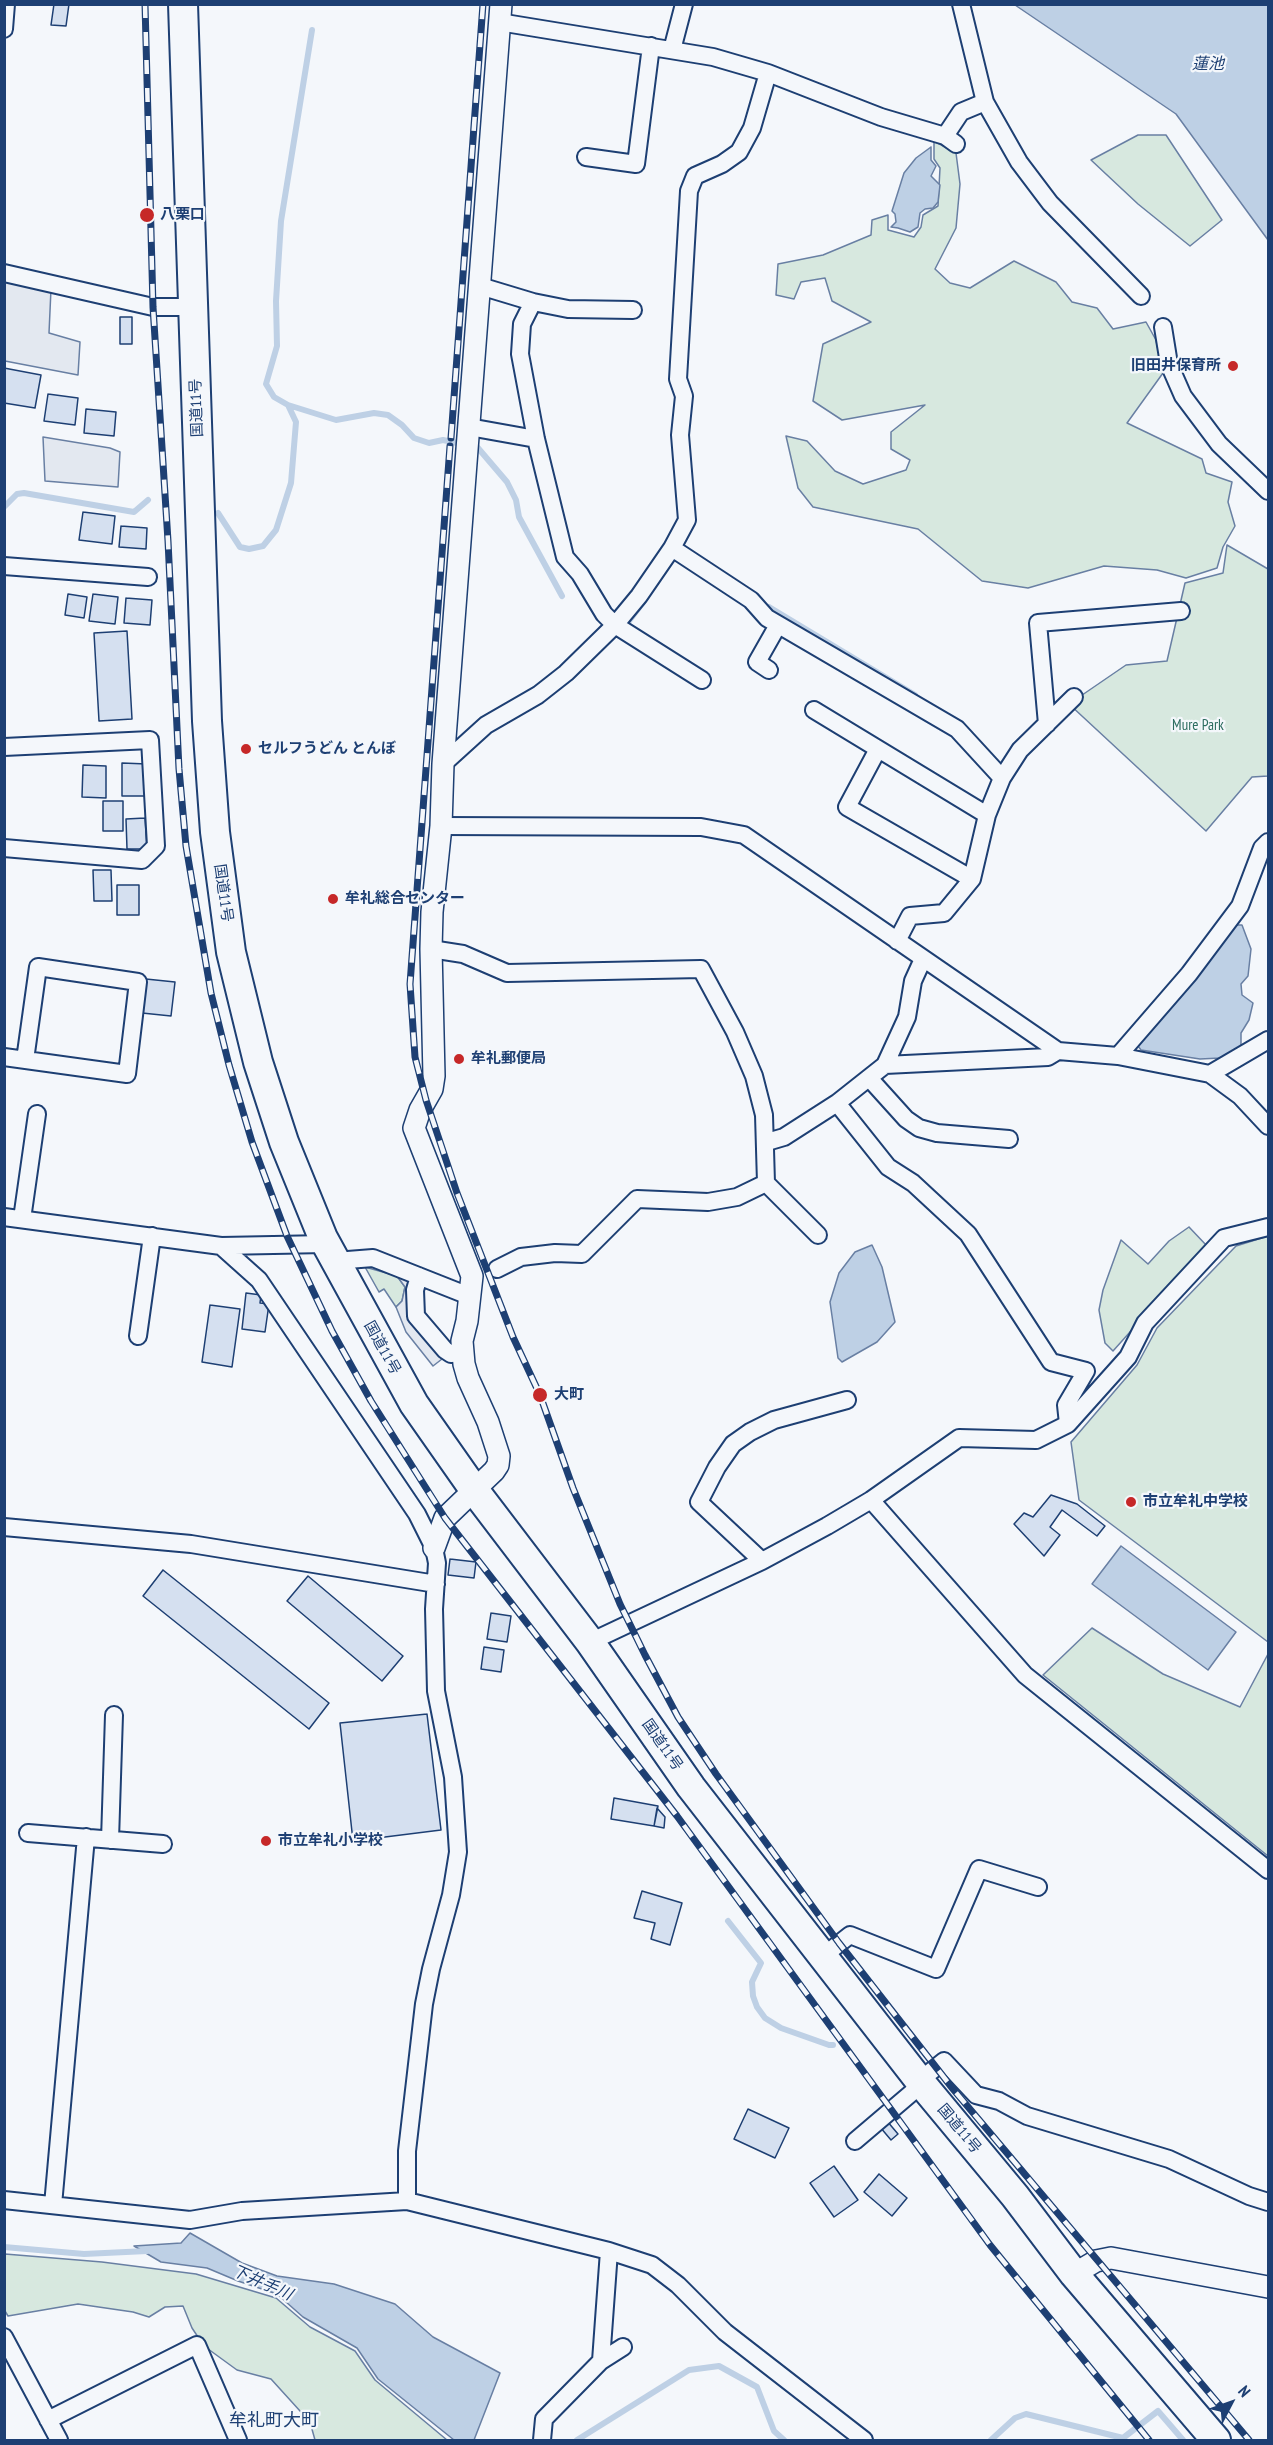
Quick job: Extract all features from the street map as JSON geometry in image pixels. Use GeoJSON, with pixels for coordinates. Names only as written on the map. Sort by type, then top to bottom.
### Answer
{"type":"FeatureCollection","features":[{"type":"Feature","properties":{"kind":"highway","name":"国道11号"},"geometry":{"type":"LineString","coordinates":[[183,4],[207,721],[215,832],[231,952],[258,1062],[284,1142],[331,1252],[414,1404],[475,1491],[590,1642],[691,1787],[920,2083],[1015,2196],[1074,2274],[1216,2440]]}},
{"type":"Feature","properties":{"kind":"street"},"geometry":{"type":"LineString","coordinates":[[4,29],[6,4]]}},
{"type":"Feature","properties":{"kind":"street"},"geometry":{"type":"LineString","coordinates":[[672,50],[684,4]]}},
{"type":"Feature","properties":{"kind":"street"},"geometry":{"type":"LineString","coordinates":[[961,4],[985,102],[1019,162],[1050,203],[1141,297]]}},
{"type":"Feature","properties":{"kind":"street"},"geometry":{"type":"LineString","coordinates":[[434,1548],[445,1518],[494,1471],[498,1465],[499,1456],[488,1422],[468,1378],[463,1353],[462,1341],[467,1321],[472,1276],[414,1128],[420,1110],[432,1089],[434,1076],[431,949],[500,13],[713,57],[768,73],[881,117],[950,140],[961,112],[985,102]]}},
{"type":"Feature","properties":{"kind":"street"},"geometry":{"type":"LineString","coordinates":[[586,157],[636,164],[651,46]]}},
{"type":"Feature","properties":{"kind":"street"},"geometry":{"type":"LineString","coordinates":[[443,764],[486,725],[538,695],[566,673],[615,625],[639,596],[672,548],[687,520],[680,435],[684,396],[678,379],[689,191],[695,176],[722,164],[739,152],[752,128],[768,73]]}},
{"type":"Feature","properties":{"kind":"street"},"geometry":{"type":"LineString","coordinates":[[4,273],[153,307],[194,307]]}},
{"type":"Feature","properties":{"kind":"street"},"geometry":{"type":"LineString","coordinates":[[480,286],[533,302],[568,309],[633,310]]}},
{"type":"Feature","properties":{"kind":"street"},"geometry":{"type":"LineString","coordinates":[[533,302],[522,324],[520,354],[536,439],[565,557],[580,574],[604,614],[615,625],[702,680]]}},
{"type":"Feature","properties":{"kind":"street"},"geometry":{"type":"LineString","coordinates":[[1163,327],[1169,364],[1183,396],[1219,444],[1269,491]]}},
{"type":"Feature","properties":{"kind":"street"},"geometry":{"type":"LineString","coordinates":[[469,427],[536,439]]}},
{"type":"Feature","properties":{"kind":"street"},"geometry":{"type":"LineString","coordinates":[[672,548],[751,600],[766,618],[957,729],[1002,778]]}},
{"type":"Feature","properties":{"kind":"street"},"geometry":{"type":"LineString","coordinates":[[4,566],[148,577]]}},
{"type":"Feature","properties":{"kind":"street"},"geometry":{"type":"LineString","coordinates":[[1047,724],[1038,622],[1181,611]]}},
{"type":"Feature","properties":{"kind":"street"},"geometry":{"type":"LineString","coordinates":[[769,670],[757,662],[778,625]]}},
{"type":"Feature","properties":{"kind":"street"},"geometry":{"type":"LineString","coordinates":[[897,941],[910,916],[944,914],[972,879],[987,815],[1002,778],[1020,750],[1074,697]]}},
{"type":"Feature","properties":{"kind":"street"},"geometry":{"type":"LineString","coordinates":[[814,710],[987,815]]}},
{"type":"Feature","properties":{"kind":"street"},"geometry":{"type":"LineString","coordinates":[[4,747],[150,740],[156,846],[142,860],[4,848]]}},
{"type":"Feature","properties":{"kind":"street"},"geometry":{"type":"LineString","coordinates":[[878,749],[847,807],[972,879]]}},
{"type":"Feature","properties":{"kind":"street"},"geometry":{"type":"LineString","coordinates":[[441,826],[701,827],[744,836],[1058,1051],[1118,1056],[1210,1074],[1240,1096],[1269,1126]]}},
{"type":"Feature","properties":{"kind":"street"},"geometry":{"type":"LineString","coordinates":[[1118,1056],[1189,975],[1240,906],[1262,848],[1269,842]]}},
{"type":"Feature","properties":{"kind":"street"},"geometry":{"type":"LineString","coordinates":[[431,949],[463,954],[507,973],[700,969],[735,1032],[754,1076],[764,1115],[766,1183],[818,1235]]}},
{"type":"Feature","properties":{"kind":"street"},"geometry":{"type":"LineString","coordinates":[[766,1142],[784,1137],[837,1103],[885,1065],[907,1017],[914,981],[923,959]]}},
{"type":"Feature","properties":{"kind":"street"},"geometry":{"type":"LineString","coordinates":[[4,1057],[127,1074],[138,982],[38,967],[26,1060]]}},
{"type":"Feature","properties":{"kind":"street"},"geometry":{"type":"LineString","coordinates":[[1210,1074],[1269,1040]]}},
{"type":"Feature","properties":{"kind":"street"},"geometry":{"type":"LineString","coordinates":[[885,1065],[1048,1057],[1058,1051]]}},
{"type":"Feature","properties":{"kind":"street"},"geometry":{"type":"LineString","coordinates":[[869,1078],[906,1119],[919,1128],[937,1133],[1009,1139]]}},
{"type":"Feature","properties":{"kind":"street"},"geometry":{"type":"LineString","coordinates":[[837,1103],[888,1167],[913,1183],[968,1233],[1051,1362],[1086,1371],[1066,1405],[1068,1424]]}},
{"type":"Feature","properties":{"kind":"street"},"geometry":{"type":"LineString","coordinates":[[22,1219],[37,1114]]}},
{"type":"Feature","properties":{"kind":"street"},"geometry":{"type":"LineString","coordinates":[[497,1269],[521,1257],[555,1253],[582,1254],[637,1199],[708,1202],[737,1197],[766,1183]]}},
{"type":"Feature","properties":{"kind":"street"},"geometry":{"type":"LineString","coordinates":[[4,1217],[221,1246],[331,1252],[352,1258],[374,1258],[469,1296]]}},
{"type":"Feature","properties":{"kind":"street"},"geometry":{"type":"LineString","coordinates":[[590,1642],[762,1561],[871,1500],[959,1438],[1036,1440],[1068,1424],[1128,1357],[1145,1323],[1224,1239],[1269,1227]]}},
{"type":"Feature","properties":{"kind":"street"},"geometry":{"type":"LineString","coordinates":[[138,1336],[152,1236]]}},
{"type":"Feature","properties":{"kind":"street"},"geometry":{"type":"LineString","coordinates":[[221,1246],[259,1280],[417,1514],[434,1548],[437,1563],[434,1609],[436,1691],[453,1777],[458,1852],[451,1895],[424,2004],[407,2151],[407,2201]]}},
{"type":"Feature","properties":{"kind":"street"},"geometry":{"type":"LineString","coordinates":[[419,1276],[415,1290],[416,1316],[445,1350],[451,1354],[463,1353]]}},
{"type":"Feature","properties":{"kind":"street"},"geometry":{"type":"LineString","coordinates":[[762,1561],[699,1502],[717,1467],[734,1444],[750,1432],[774,1420],[847,1400]]}},
{"type":"Feature","properties":{"kind":"street"},"geometry":{"type":"LineString","coordinates":[[871,1500],[1025,1675],[1269,1870]]}},
{"type":"Feature","properties":{"kind":"street"},"geometry":{"type":"LineString","coordinates":[[4,1527],[191,1544],[436,1584]]}},
{"type":"Feature","properties":{"kind":"street"},"geometry":{"type":"LineString","coordinates":[[110,1840],[114,1715]]}},
{"type":"Feature","properties":{"kind":"street"},"geometry":{"type":"LineString","coordinates":[[28,1833],[163,1844]]}},
{"type":"Feature","properties":{"kind":"street"},"geometry":{"type":"LineString","coordinates":[[53,2205],[86,1838]]}},
{"type":"Feature","properties":{"kind":"street"},"geometry":{"type":"LineString","coordinates":[[822,1957],[850,1935],[936,1969],[979,1869],[1038,1887]]}},
{"type":"Feature","properties":{"kind":"street"},"geometry":{"type":"LineString","coordinates":[[855,2141],[944,2061],[976,2095],[999,2101],[1027,2116],[1169,2159],[1249,2196],[1269,2202]]}},
{"type":"Feature","properties":{"kind":"street"},"geometry":{"type":"LineString","coordinates":[[4,2199],[190,2220],[242,2211],[407,2201],[609,2251],[652,2265],[678,2285],[725,2332],[864,2440]]}},
{"type":"Feature","properties":{"kind":"street"},"geometry":{"type":"LineString","coordinates":[[601,2361],[609,2251]]}},
{"type":"Feature","properties":{"kind":"street"},"geometry":{"type":"LineString","coordinates":[[1074,2274],[1096,2260],[1110,2258],[1269,2287]]}},
{"type":"Feature","properties":{"kind":"street"},"geometry":{"type":"LineString","coordinates":[[4,2337],[59,2440]]}},
{"type":"Feature","properties":{"kind":"street"},"geometry":{"type":"LineString","coordinates":[[48,2420],[197,2345],[238,2440]]}},
{"type":"Feature","properties":{"kind":"street"},"geometry":{"type":"LineString","coordinates":[[542,2440],[544,2419],[601,2361],[623,2347]]}},
{"type":"Feature","properties":{"kind":"green space"},"geometry":{"type":"Polygon","coordinates":[[[1138,135],[1166,135],[1222,220],[1190,246],[1138,204],[1091,160],[1138,135]]]}},
{"type":"Feature","properties":{"kind":"green space"},"geometry":{"type":"Polygon","coordinates":[[[934,141],[956,153],[960,184],[956,228],[935,269],[950,283],[970,288],[1014,261],[1056,282],[1072,302],[1097,308],[1113,329],[1146,322],[1156,340],[1163,373],[1127,423],[1202,459],[1206,473],[1232,482],[1228,502],[1235,526],[1223,547],[1217,568],[1186,578],[1157,570],[1104,566],[1028,588],[982,581],[918,529],[813,507],[798,488],[786,436],[807,441],[835,471],[863,484],[906,470],[910,460],[891,449],[891,432],[925,405],[842,420],[813,401],[823,344],[871,322],[832,301],[825,278],[801,282],[794,299],[776,295],[778,264],[823,255],[871,235],[872,220],[888,215],[888,230],[914,237],[921,227],[923,215],[938,206],[940,168],[934,159],[934,141]]]}},
{"type":"Feature","properties":{"kind":"green space","name":"Mure Park"},"geometry":{"type":"Polygon","coordinates":[[[1227,545],[1268,569],[1268,776],[1252,777],[1206,831],[1069,704],[1126,665],[1167,661],[1185,583],[1223,573],[1227,545]]]}},
{"type":"Feature","properties":{"kind":"green space"},"geometry":{"type":"Polygon","coordinates":[[[1189,1227],[1207,1246],[1113,1351],[1105,1343],[1099,1310],[1103,1290],[1121,1240],[1148,1264],[1169,1241],[1189,1227]]]}},
{"type":"Feature","properties":{"kind":"green space","name":"市立牟礼中学校"},"geometry":{"type":"Polygon","coordinates":[[[1268,1236],[1268,1642],[1079,1500],[1071,1442],[1137,1365],[1157,1328],[1236,1246],[1268,1236]]]}},
{"type":"Feature","properties":{"kind":"green space"},"geometry":{"type":"Polygon","coordinates":[[[365,1267],[397,1276],[405,1287],[402,1301],[396,1307],[384,1289],[379,1292],[365,1267]]]}},
{"type":"Feature","properties":{"kind":"green space"},"geometry":{"type":"Polygon","coordinates":[[[1092,1628],[1163,1674],[1240,1707],[1268,1654],[1268,1856],[1043,1675],[1092,1628]]]}},
{"type":"Feature","properties":{"kind":"green space"},"geometry":{"type":"Polygon","coordinates":[[[5,2254],[102,2262],[196,2274],[276,2298],[310,2327],[355,2351],[375,2380],[447,2440],[315,2440],[310,2422],[271,2379],[237,2370],[204,2346],[192,2328],[183,2306],[165,2307],[149,2317],[133,2312],[78,2304],[8,2316],[5,2311],[5,2254]]]}},
{"type":"Feature","properties":{"kind":"shaded area"},"geometry":{"type":"Polygon","coordinates":[[[4,279],[51,289],[49,333],[80,342],[78,375],[5,361],[4,279]]]}},
{"type":"Feature","properties":{"kind":"shaded area"},"geometry":{"type":"Polygon","coordinates":[[[43,437],[110,448],[120,452],[118,487],[45,481],[43,437]]]}},
{"type":"Feature","properties":{"kind":"shaded area"},"geometry":{"type":"Polygon","coordinates":[[[397,1276],[410,1280],[413,1312],[411,1323],[442,1359],[433,1366],[406,1332],[396,1307],[402,1301],[405,1287],[397,1276]]]}},
{"type":"Feature","properties":{"kind":"water","name":"蓮池"},"geometry":{"type":"Polygon","coordinates":[[[1015,5],[1268,5],[1268,240],[1176,114],[1015,5]]]}},
{"type":"Feature","properties":{"kind":"water"},"geometry":{"type":"Polygon","coordinates":[[[931,147],[931,160],[936,166],[931,176],[940,185],[938,202],[933,208],[925,209],[920,213],[918,227],[910,232],[891,227],[896,222],[892,211],[904,173],[916,158],[931,147]]]}},
{"type":"Feature","properties":{"kind":"water"},"geometry":{"type":"Polygon","coordinates":[[[1232,925],[1242,925],[1251,949],[1248,976],[1241,984],[1242,995],[1253,1003],[1249,1020],[1241,1033],[1241,1049],[1220,1058],[1200,1059],[1141,1050],[1138,1046],[1232,925]]]}},
{"type":"Feature","properties":{"kind":"water"},"geometry":{"type":"Polygon","coordinates":[[[872,1245],[882,1267],[895,1322],[877,1342],[842,1362],[838,1358],[830,1302],[839,1273],[855,1252],[872,1245]]]}},
{"type":"Feature","properties":{"kind":"water"},"geometry":{"type":"Polygon","coordinates":[[[1121,1546],[1236,1632],[1208,1670],[1092,1584],[1121,1546]]]}},
{"type":"Feature","properties":{"kind":"water"},"geometry":{"type":"Polygon","coordinates":[[[190,2233],[242,2263],[277,2276],[334,2284],[395,2304],[433,2337],[500,2373],[474,2440],[454,2440],[378,2379],[357,2348],[303,2317],[277,2294],[207,2268],[161,2262],[134,2246],[181,2243],[190,2233]]]}},
{"type":"Feature","properties":{"kind":"building"},"geometry":{"type":"Polygon","coordinates":[[[54,4],[69,4],[66,26],[51,25],[54,4]]]}},
{"type":"Feature","properties":{"kind":"building"},"geometry":{"type":"Polygon","coordinates":[[[120,317],[132,317],[132,344],[120,344],[120,317]]]}},
{"type":"Feature","properties":{"kind":"building"},"geometry":{"type":"Polygon","coordinates":[[[4,368],[41,375],[35,408],[4,403],[4,368]]]}},
{"type":"Feature","properties":{"kind":"building"},"geometry":{"type":"Polygon","coordinates":[[[48,394],[78,398],[75,425],[44,421],[48,394]]]}},
{"type":"Feature","properties":{"kind":"building"},"geometry":{"type":"Polygon","coordinates":[[[86,409],[116,412],[114,436],[84,433],[86,409]]]}},
{"type":"Feature","properties":{"kind":"building"},"geometry":{"type":"Polygon","coordinates":[[[83,512],[115,516],[112,544],[79,540],[83,512]]]}},
{"type":"Feature","properties":{"kind":"building"},"geometry":{"type":"Polygon","coordinates":[[[121,526],[147,528],[146,549],[119,547],[121,526]]]}},
{"type":"Feature","properties":{"kind":"building"},"geometry":{"type":"Polygon","coordinates":[[[68,594],[87,597],[84,618],[65,615],[68,594]]]}},
{"type":"Feature","properties":{"kind":"building"},"geometry":{"type":"Polygon","coordinates":[[[93,594],[118,597],[115,624],[89,621],[93,594]]]}},
{"type":"Feature","properties":{"kind":"building"},"geometry":{"type":"Polygon","coordinates":[[[126,598],[152,600],[150,625],[124,623],[126,598]]]}},
{"type":"Feature","properties":{"kind":"building"},"geometry":{"type":"Polygon","coordinates":[[[127,631],[132,719],[99,721],[94,633],[127,631]]]}},
{"type":"Feature","properties":{"kind":"building"},"geometry":{"type":"Polygon","coordinates":[[[122,763],[147,764],[146,796],[122,796],[122,763]]]}},
{"type":"Feature","properties":{"kind":"building"},"geometry":{"type":"Polygon","coordinates":[[[83,765],[106,766],[106,798],[82,797],[83,765]]]}},
{"type":"Feature","properties":{"kind":"building"},"geometry":{"type":"Polygon","coordinates":[[[103,801],[123,801],[123,831],[103,831],[103,801]]]}},
{"type":"Feature","properties":{"kind":"building"},"geometry":{"type":"Polygon","coordinates":[[[145,818],[147,849],[127,849],[126,819],[145,818]]]}},
{"type":"Feature","properties":{"kind":"building"},"geometry":{"type":"Polygon","coordinates":[[[93,870],[111,870],[112,901],[94,901],[93,870]]]}},
{"type":"Feature","properties":{"kind":"building"},"geometry":{"type":"Polygon","coordinates":[[[117,885],[139,885],[139,915],[117,915],[117,885]]]}},
{"type":"Feature","properties":{"kind":"building"},"geometry":{"type":"Polygon","coordinates":[[[146,979],[175,982],[171,1016],[142,1013],[146,979]]]}},
{"type":"Feature","properties":{"kind":"building"},"geometry":{"type":"Polygon","coordinates":[[[246,1293],[261,1295],[260,1303],[269,1304],[265,1332],[242,1329],[246,1293]]]}},
{"type":"Feature","properties":{"kind":"building"},"geometry":{"type":"Polygon","coordinates":[[[210,1305],[240,1309],[232,1367],[202,1362],[210,1305]]]}},
{"type":"Feature","properties":{"kind":"building"},"geometry":{"type":"Polygon","coordinates":[[[1051,1495],[1077,1504],[1105,1526],[1097,1536],[1062,1510],[1050,1527],[1060,1535],[1044,1556],[1014,1524],[1024,1513],[1033,1517],[1051,1495]]]}},
{"type":"Feature","properties":{"kind":"building"},"geometry":{"type":"Polygon","coordinates":[[[450,1559],[476,1562],[474,1578],[448,1575],[450,1559]]]}},
{"type":"Feature","properties":{"kind":"building"},"geometry":{"type":"Polygon","coordinates":[[[163,1570],[329,1703],[309,1729],[143,1596],[163,1570]]]}},
{"type":"Feature","properties":{"kind":"building"},"geometry":{"type":"Polygon","coordinates":[[[308,1576],[403,1656],[382,1681],[287,1601],[308,1576]]]}},
{"type":"Feature","properties":{"kind":"building"},"geometry":{"type":"Polygon","coordinates":[[[491,1613],[511,1616],[507,1642],[487,1639],[491,1613]]]}},
{"type":"Feature","properties":{"kind":"building"},"geometry":{"type":"Polygon","coordinates":[[[484,1647],[504,1650],[501,1672],[481,1669],[484,1647]]]}},
{"type":"Feature","properties":{"kind":"building"},"geometry":{"type":"Polygon","coordinates":[[[427,1714],[441,1830],[353,1841],[340,1723],[427,1714]]]}},
{"type":"Feature","properties":{"kind":"building"},"geometry":{"type":"Polygon","coordinates":[[[614,1798],[658,1806],[654,1826],[611,1819],[614,1798]]]}},
{"type":"Feature","properties":{"kind":"building"},"geometry":{"type":"Polygon","coordinates":[[[657,1808],[665,1817],[664,1828],[654,1826],[657,1808]]]}},
{"type":"Feature","properties":{"kind":"building"},"geometry":{"type":"Polygon","coordinates":[[[642,1891],[682,1903],[670,1945],[651,1939],[655,1923],[634,1918],[642,1891]]]}},
{"type":"Feature","properties":{"kind":"building"},"geometry":{"type":"Polygon","coordinates":[[[748,2109],[789,2128],[775,2158],[734,2139],[748,2109]]]}},
{"type":"Feature","properties":{"kind":"building"},"geometry":{"type":"Polygon","coordinates":[[[887,2121],[898,2134],[891,2140],[880,2127],[887,2121]]]}},
{"type":"Feature","properties":{"kind":"building"},"geometry":{"type":"Polygon","coordinates":[[[834,2166],[858,2200],[834,2217],[810,2183],[834,2166]]]}},
{"type":"Feature","properties":{"kind":"building"},"geometry":{"type":"Polygon","coordinates":[[[879,2174],[907,2198],[892,2216],[864,2192],[879,2174]]]}},
{"type":"Feature","properties":{"kind":"waterway"},"geometry":{"type":"LineString","coordinates":[[218,513],[240,547],[249,549],[263,546],[276,530],[291,483],[296,422],[288,405],[274,397],[266,384],[277,346],[276,301],[281,221],[312,30]]}},
{"type":"Feature","properties":{"kind":"waterway"},"geometry":{"type":"LineString","coordinates":[[288,405],[336,420],[374,413],[388,415],[414,438],[429,443],[443,440],[457,443]]}},
{"type":"Feature","properties":{"kind":"waterway"},"geometry":{"type":"LineString","coordinates":[[478,448],[507,482],[516,500],[519,517],[562,596]]}},
{"type":"Feature","properties":{"kind":"waterway"},"geometry":{"type":"LineString","coordinates":[[4,507],[17,494],[24,493],[134,512],[148,500]]}},
{"type":"Feature","properties":{"kind":"waterway"},"geometry":{"type":"LineString","coordinates":[[629,621],[644,601]]}},
{"type":"Feature","properties":{"kind":"waterway"},"geometry":{"type":"LineString","coordinates":[[769,607],[915,695]]}},
{"type":"Feature","properties":{"kind":"waterway"},"geometry":{"type":"LineString","coordinates":[[728,1921],[761,1963],[752,1982],[753,1996],[765,2018],[781,2028],[833,2045]]}},
{"type":"Feature","properties":{"kind":"waterway","name":"下井手川"},"geometry":{"type":"LineString","coordinates":[[4,2247],[84,2254],[147,2251]]}},
{"type":"Feature","properties":{"kind":"waterway","name":"下井手川"},"geometry":{"type":"LineString","coordinates":[[577,2440],[689,2370],[719,2366],[757,2387],[774,2431],[784,2440]]}},
{"type":"Feature","properties":{"kind":"waterway","name":"下井手川"},"geometry":{"type":"LineString","coordinates":[[991,2440],[1015,2418],[1026,2414],[1123,2438],[1158,2411],[1183,2440]]}},
{"type":"Feature","properties":{"kind":"railway"},"geometry":{"type":"LineString","coordinates":[[145,4],[153,307],[168,541],[179,769],[186,846],[211,993],[229,1065],[252,1142],[287,1236],[332,1331],[371,1401],[445,1518],[677,1816],[990,2245],[1149,2440]]}},
{"type":"Feature","properties":{"kind":"railway"},"geometry":{"type":"LineString","coordinates":[[451,438],[483,4]]}},
{"type":"Feature","properties":{"kind":"railway"},"geometry":{"type":"LineString","coordinates":[[450,446],[410,984],[415,1057],[426,1100],[457,1193],[513,1337],[540,1395],[573,1488],[620,1604],[645,1655],[678,1717],[716,1774],[839,1943],[953,2089],[1249,2440]]}},
{"type":"Feature","properties":{"kind":"place","name":"八栗口"},"geometry":{"type":"Point","coordinates":[147,215]}},
{"type":"Feature","properties":{"kind":"place","name":"旧田井保育所"},"geometry":{"type":"Point","coordinates":[1233,366]}},
{"type":"Feature","properties":{"kind":"place","name":"セルフうどん とんぼ"},"geometry":{"type":"Point","coordinates":[246,749]}},
{"type":"Feature","properties":{"kind":"place","name":"牟礼総合センター"},"geometry":{"type":"Point","coordinates":[333,899]}},
{"type":"Feature","properties":{"kind":"place","name":"牟礼郵便局"},"geometry":{"type":"Point","coordinates":[459,1059]}},
{"type":"Feature","properties":{"kind":"place","name":"大町"},"geometry":{"type":"Point","coordinates":[540,1395]}},
{"type":"Feature","properties":{"kind":"place","name":"市立牟礼中学校"},"geometry":{"type":"Point","coordinates":[1131,1502]}},
{"type":"Feature","properties":{"kind":"place","name":"市立牟礼小学校"},"geometry":{"type":"Point","coordinates":[266,1841]}},
{"type":"Feature","properties":{"kind":"district","name":"牟礼町大町"},"geometry":{"type":"Point","coordinates":[274,2421]}}]}
